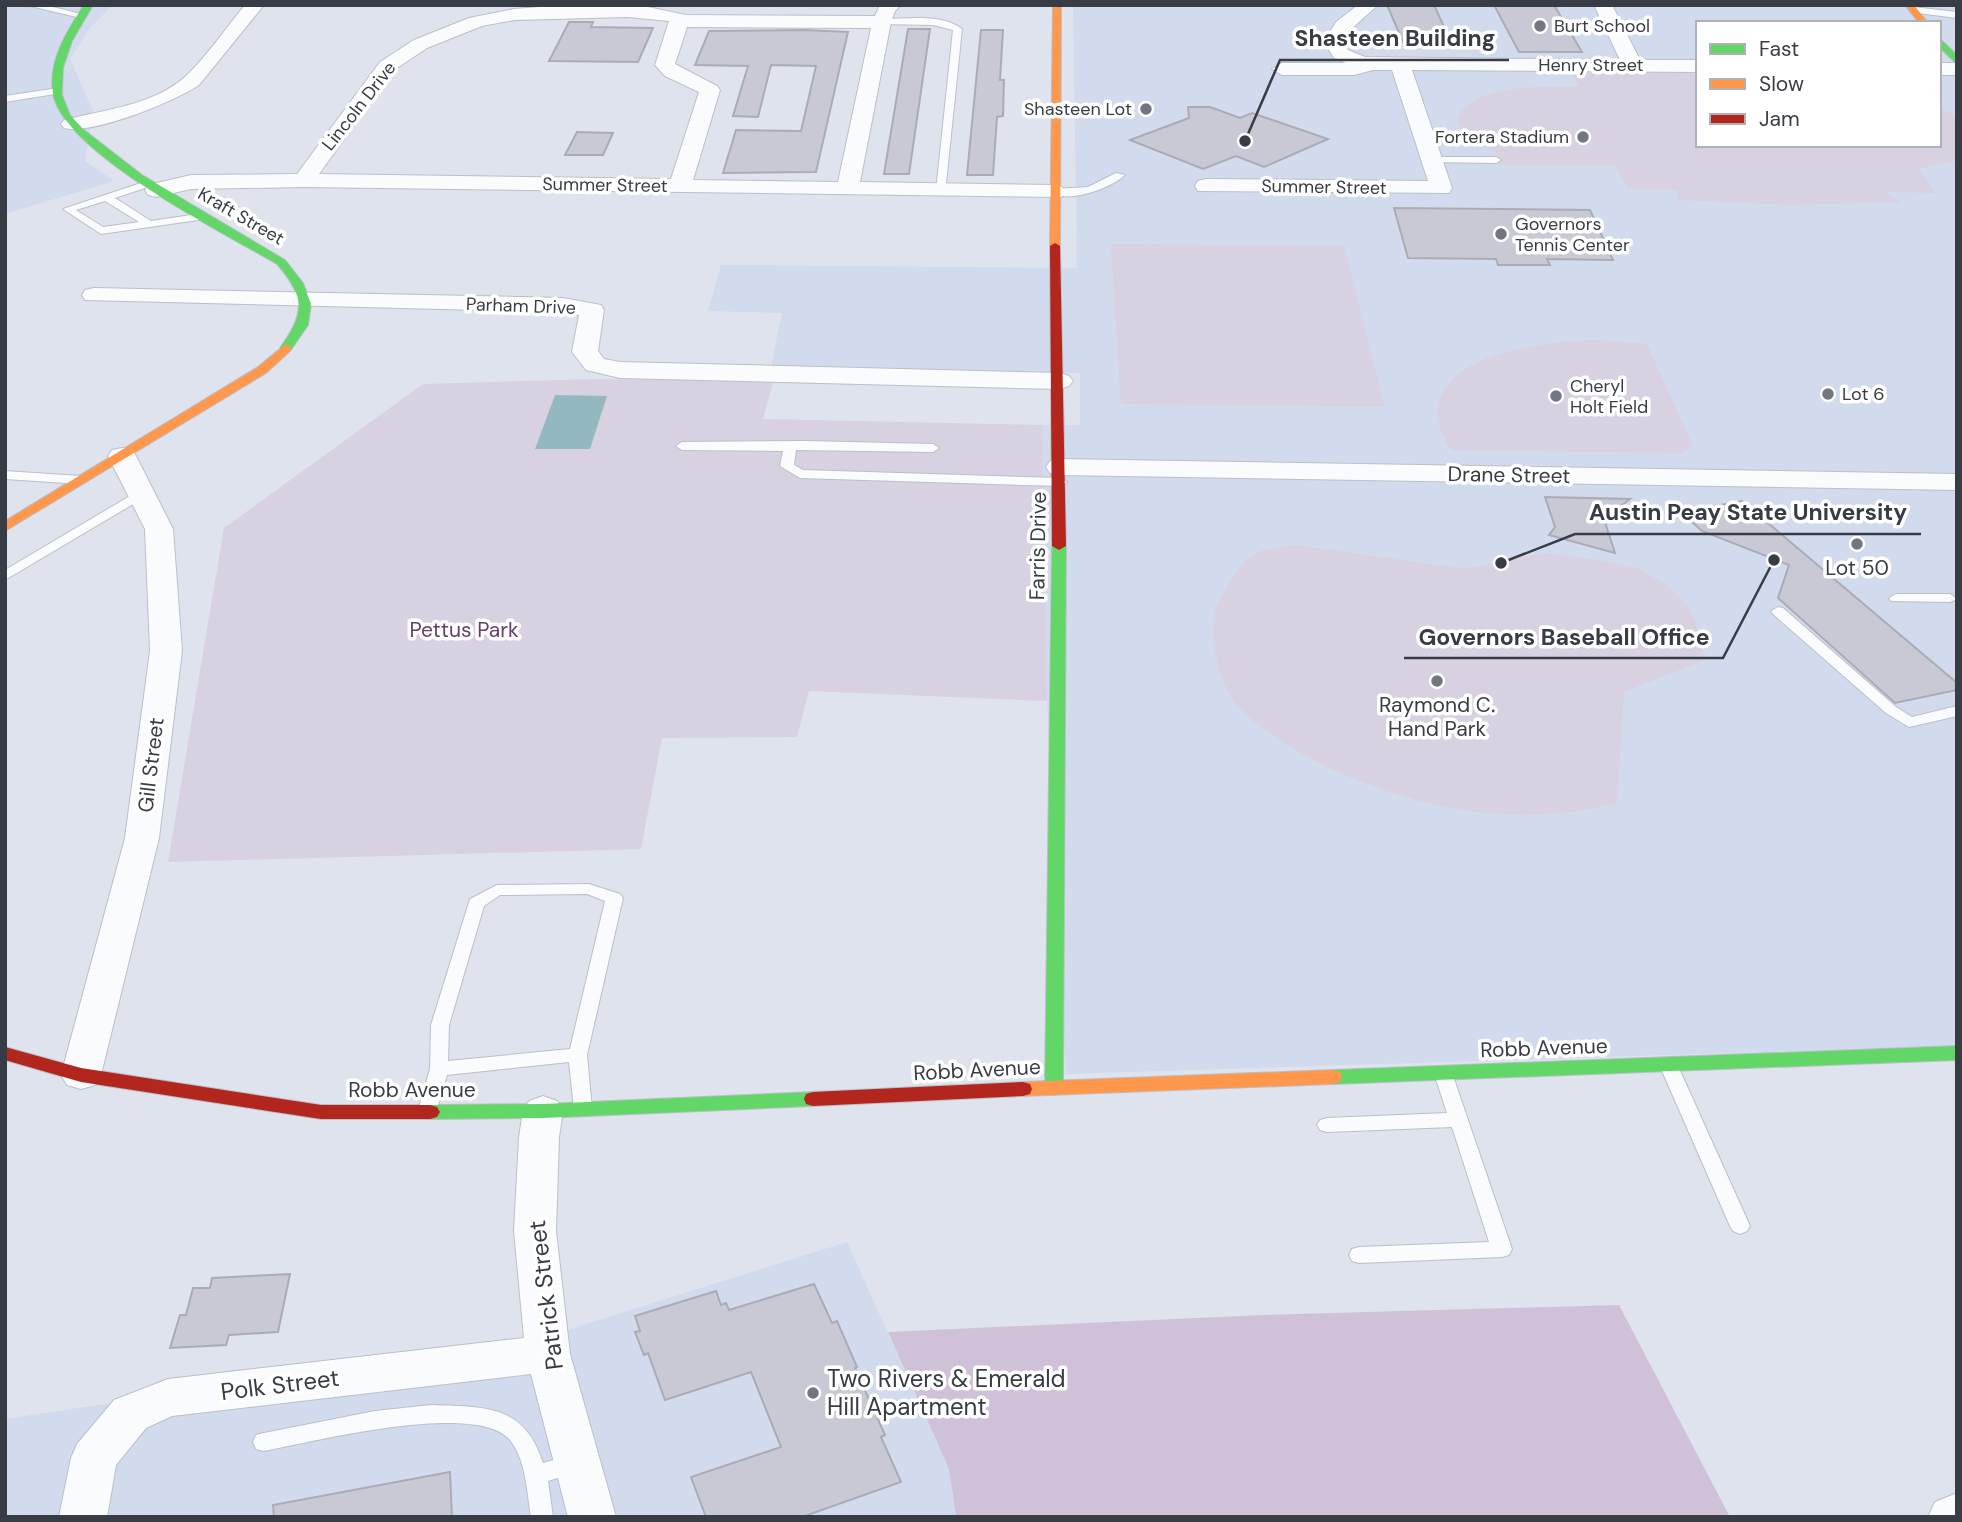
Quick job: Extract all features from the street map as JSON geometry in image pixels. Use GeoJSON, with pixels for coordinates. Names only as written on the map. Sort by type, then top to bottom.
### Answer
{"type":"FeatureCollection","features":[{"type":"Feature","properties":{"kind":"main road","name":"Farris Drive"},"geometry":{"type":"LineString","coordinates":[[1054,1088],[1060,475],[1054,192],[1057,5]]}},
{"type":"Feature","properties":{"kind":"main road","name":"Kraft Street"},"geometry":{"type":"LineString","coordinates":[[85,10],[62,49],[56,76],[58,91],[71,124],[111,159],[151,187],[281,262],[300,281],[308,301]]}},
{"type":"Feature","properties":{"kind":"main road"},"geometry":{"type":"LineString","coordinates":[[1941,43],[1957,61]]}},
{"type":"Feature","properties":{"kind":"main road"},"geometry":{"type":"LineString","coordinates":[[5,527],[235,388],[280,357],[294,340],[306,316],[308,301]]}},
{"type":"Feature","properties":{"kind":"main road","name":"Robb Avenue"},"geometry":{"type":"LineString","coordinates":[[5,1053],[81,1075],[321,1112],[563,1110],[1957,1053]]}},
{"type":"Feature","properties":{"kind":"street"},"geometry":{"type":"LineString","coordinates":[[71,124],[151,104],[180,90],[192,81],[255,5]]}},
{"type":"Feature","properties":{"kind":"street"},"geometry":{"type":"LineString","coordinates":[[1369,5],[1335,36],[1336,50],[1354,61],[1373,64]]}},
{"type":"Feature","properties":{"kind":"street"},"geometry":{"type":"LineString","coordinates":[[1604,5],[1633,66]]}},
{"type":"Feature","properties":{"kind":"street","name":"Lincoln Drive"},"geometry":{"type":"LineString","coordinates":[[303,180],[387,66],[400,54],[461,25],[504,9],[644,12],[665,14],[678,18],[679,21],[777,13],[887,14]]}},
{"type":"Feature","properties":{"kind":"street"},"geometry":{"type":"LineString","coordinates":[[848,189],[887,14]]}},
{"type":"Feature","properties":{"kind":"street"},"geometry":{"type":"LineString","coordinates":[[679,21],[665,65],[672,72],[710,90],[680,187]]}},
{"type":"Feature","properties":{"kind":"street"},"geometry":{"type":"LineString","coordinates":[[1283,69],[1354,69],[1373,64]]}},
{"type":"Feature","properties":{"kind":"street","name":"Henry Street"},"geometry":{"type":"LineString","coordinates":[[1373,64],[1696,66]]}},
{"type":"Feature","properties":{"kind":"street"},"geometry":{"type":"LineString","coordinates":[[1400,64],[1432,160]]}},
{"type":"Feature","properties":{"kind":"street","name":"Summer Street"},"geometry":{"type":"LineString","coordinates":[[1206,186],[1441,188],[1432,160]]}},
{"type":"Feature","properties":{"kind":"street","name":"Summer Street"},"geometry":{"type":"LineString","coordinates":[[151,187],[191,182],[303,180],[1054,192]]}},
{"type":"Feature","properties":{"kind":"street","name":"Parham Drive"},"geometry":{"type":"LineString","coordinates":[[94,295],[563,305],[592,310],[585,352],[596,365],[620,370],[1060,381]]}},
{"type":"Feature","properties":{"kind":"street","name":"Gill Street"},"geometry":{"type":"LineString","coordinates":[[81,1075],[142,838],[166,651],[159,529],[122,456]]}},
{"type":"Feature","properties":{"kind":"street","name":"Drane Street"},"geometry":{"type":"LineString","coordinates":[[1060,475],[1957,482]]}},
{"type":"Feature","properties":{"kind":"street","name":"Patrick Street"},"geometry":{"type":"LineString","coordinates":[[563,1110],[539,1138],[535,1231],[548,1354],[592,1517]]}},
{"type":"Feature","properties":{"kind":"street","name":"Polk Street"},"geometry":{"type":"LineString","coordinates":[[83,1517],[94,1458],[130,1414],[168,1398],[548,1354]]}},
{"type":"Feature","properties":{"kind":"street"},"geometry":{"type":"LineString","coordinates":[[1952,1517],[1957,1514]]}},
{"type":"Feature","properties":{"kind":"lane"},"geometry":{"type":"LineString","coordinates":[[30,5],[85,10]]}},
{"type":"Feature","properties":{"kind":"lane"},"geometry":{"type":"LineString","coordinates":[[1915,13],[1957,15]]}},
{"type":"Feature","properties":{"kind":"lane"},"geometry":{"type":"LineString","coordinates":[[887,14],[953,24],[958,29],[941,191]]}},
{"type":"Feature","properties":{"kind":"lane"},"geometry":{"type":"LineString","coordinates":[[5,99],[58,91]]}},
{"type":"Feature","properties":{"kind":"lane"},"geometry":{"type":"LineString","coordinates":[[1432,160],[1496,160]]}},
{"type":"Feature","properties":{"kind":"lane"},"geometry":{"type":"LineString","coordinates":[[1054,192],[1102,188],[1120,176]]}},
{"type":"Feature","properties":{"kind":"lane"},"geometry":{"type":"LineString","coordinates":[[151,187],[68,209],[102,231],[205,216]]}},
{"type":"Feature","properties":{"kind":"lane"},"geometry":{"type":"LineString","coordinates":[[107,197],[150,225]]}},
{"type":"Feature","properties":{"kind":"lane"},"geometry":{"type":"LineString","coordinates":[[682,446],[790,447],[805,444],[933,448]]}},
{"type":"Feature","properties":{"kind":"lane"},"geometry":{"type":"LineString","coordinates":[[790,447],[787,466],[800,474],[1060,475]]}},
{"type":"Feature","properties":{"kind":"lane"},"geometry":{"type":"LineString","coordinates":[[5,475],[83,481]]}},
{"type":"Feature","properties":{"kind":"lane"},"geometry":{"type":"LineString","coordinates":[[5,576],[139,494]]}},
{"type":"Feature","properties":{"kind":"lane"},"geometry":{"type":"LineString","coordinates":[[1896,598],[1950,598]]}},
{"type":"Feature","properties":{"kind":"lane"},"geometry":{"type":"LineString","coordinates":[[1778,611],[1909,722],[1957,711]]}},
{"type":"Feature","properties":{"kind":"lane"},"geometry":{"type":"LineString","coordinates":[[428,1111],[439,1069],[440,1025],[476,902],[496,890],[589,889],[614,898],[563,1110]]}},
{"type":"Feature","properties":{"kind":"lane"},"geometry":{"type":"LineString","coordinates":[[439,1069],[578,1055]]}},
{"type":"Feature","properties":{"kind":"lane"},"geometry":{"type":"LineString","coordinates":[[1668,1064],[1740,1226]]}},
{"type":"Feature","properties":{"kind":"lane"},"geometry":{"type":"LineString","coordinates":[[1359,1255],[1502,1250],[1443,1073]]}},
{"type":"Feature","properties":{"kind":"lane"},"geometry":{"type":"LineString","coordinates":[[1327,1125],[1459,1120]]}},
{"type":"Feature","properties":{"kind":"lane"},"geometry":{"type":"LineString","coordinates":[[264,1442],[408,1416],[467,1415],[506,1423],[521,1440],[535,1475],[542,1517]]}},
{"type":"Feature","properties":{"kind":"lane"},"geometry":{"type":"LineString","coordinates":[[535,1475],[578,1462]]}},
{"type":"Feature","properties":{"kind":"shaded area"},"geometry":{"type":"Polygon","coordinates":[[[5,5],[112,5],[90,28],[70,59],[93,111],[85,161],[114,181],[5,214],[5,5]]]}},
{"type":"Feature","properties":{"kind":"shaded area"},"geometry":{"type":"Polygon","coordinates":[[[1073,5],[1957,5],[1957,1046],[1066,1074],[1047,701],[1042,425],[1080,425],[1080,373],[770,371],[782,313],[708,311],[721,265],[1077,268],[1073,5]]]}},
{"type":"Feature","properties":{"kind":"shaded area"},"geometry":{"type":"Polygon","coordinates":[[[555,395],[607,396],[590,449],[535,449],[555,395]]]}},
{"type":"Feature","properties":{"kind":"shaded area"},"geometry":{"type":"Polygon","coordinates":[[[847,1242],[949,1469],[956,1517],[5,1517],[5,1419],[535,1340],[847,1242]]]}},
{"type":"Feature","properties":{"kind":"shaded area"},"geometry":{"type":"Polygon","coordinates":[[[1619,1305],[1730,1517],[956,1517],[949,1469],[888,1332],[1263,1315],[1619,1305]]]}},
{"type":"Feature","properties":{"kind":"green space","name":"Fortera Stadium"},"geometry":{"type":"Polygon","coordinates":[[[1571,72],[1696,73],[1696,147],[1941,147],[1941,109],[1957,116],[1957,160],[1919,169],[1936,193],[1886,192],[1900,202],[1790,205],[1677,200],[1678,190],[1628,189],[1615,166],[1498,165],[1494,155],[1499,153],[1468,136],[1457,117],[1467,106],[1495,93],[1512,89],[1580,87],[1571,72]]]}},
{"type":"Feature","properties":{"kind":"green space"},"geometry":{"type":"Polygon","coordinates":[[[1111,244],[1344,246],[1385,407],[1121,404],[1111,244]]]}},
{"type":"Feature","properties":{"kind":"green space","name":"Cheryl Holt Field"},"geometry":{"type":"Polygon","coordinates":[[[1595,340],[1647,344],[1693,446],[1682,453],[1451,450],[1438,420],[1441,397],[1453,379],[1473,365],[1497,355],[1523,348],[1595,340]]]}},
{"type":"Feature","properties":{"kind":"green space","name":"Pettus Park"},"geometry":{"type":"Polygon","coordinates":[[[598,379],[773,382],[763,419],[1042,425],[1047,701],[809,691],[797,737],[662,738],[641,849],[168,862],[224,528],[423,384],[598,379]]]}},
{"type":"Feature","properties":{"kind":"green space","name":"Raymond C. Hand Park"},"geometry":{"type":"Polygon","coordinates":[[[1296,545],[1464,569],[1544,553],[1605,561],[1639,569],[1666,584],[1686,603],[1695,620],[1705,660],[1624,692],[1617,803],[1568,812],[1519,815],[1455,809],[1421,801],[1352,778],[1319,763],[1260,726],[1237,705],[1226,688],[1217,663],[1214,641],[1214,617],[1218,602],[1238,570],[1253,555],[1296,545]]]}},
{"type":"Feature","properties":{"kind":"building"},"geometry":{"type":"Polygon","coordinates":[[[1387,5],[1434,5],[1451,42],[1403,42],[1387,5]]]}},
{"type":"Feature","properties":{"kind":"building","name":"Burt School"},"geometry":{"type":"Polygon","coordinates":[[[1494,5],[1554,5],[1582,52],[1519,52],[1494,5]]]}},
{"type":"Feature","properties":{"kind":"building"},"geometry":{"type":"Polygon","coordinates":[[[569,22],[593,22],[591,27],[653,28],[638,62],[549,61],[569,22]]]}},
{"type":"Feature","properties":{"kind":"building"},"geometry":{"type":"Polygon","coordinates":[[[908,29],[930,29],[909,174],[884,174],[908,29]]]}},
{"type":"Feature","properties":{"kind":"building"},"geometry":{"type":"Polygon","coordinates":[[[981,30],[1003,30],[1000,80],[1004,80],[1003,116],[997,117],[993,175],[967,175],[981,30]]]}},
{"type":"Feature","properties":{"kind":"building"},"geometry":{"type":"Polygon","coordinates":[[[709,31],[848,32],[816,172],[723,173],[736,130],[801,131],[816,66],[771,65],[758,117],[733,116],[748,66],[695,65],[709,31]]]}},
{"type":"Feature","properties":{"kind":"building"},"geometry":{"type":"Polygon","coordinates":[[[1188,107],[1210,107],[1240,118],[1252,113],[1328,139],[1264,167],[1236,156],[1203,169],[1130,140],[1189,118],[1188,107]]]}},
{"type":"Feature","properties":{"kind":"building"},"geometry":{"type":"Polygon","coordinates":[[[577,132],[613,133],[603,155],[565,155],[577,132]]]}},
{"type":"Feature","properties":{"kind":"building","name":"Governors Tennis Center"},"geometry":{"type":"Polygon","coordinates":[[[1394,208],[1590,210],[1613,260],[1547,259],[1550,265],[1498,265],[1496,259],[1408,258],[1394,208]]]}},
{"type":"Feature","properties":{"kind":"building"},"geometry":{"type":"Polygon","coordinates":[[[1545,497],[1630,499],[1604,519],[1615,553],[1549,535],[1555,527],[1545,497]]]}},
{"type":"Feature","properties":{"kind":"building"},"geometry":{"type":"Polygon","coordinates":[[[1742,501],[1957,683],[1957,690],[1895,703],[1778,598],[1789,565],[1702,531],[1681,512],[1742,501]]]}},
{"type":"Feature","properties":{"kind":"building"},"geometry":{"type":"Polygon","coordinates":[[[290,1274],[278,1332],[229,1335],[226,1345],[170,1348],[180,1315],[186,1315],[193,1288],[210,1288],[212,1278],[290,1274]]]}},
{"type":"Feature","properties":{"kind":"building"},"geometry":{"type":"Polygon","coordinates":[[[814,1284],[832,1323],[837,1321],[885,1435],[881,1437],[901,1482],[802,1517],[706,1517],[691,1477],[781,1447],[751,1372],[665,1400],[648,1353],[644,1355],[635,1332],[640,1331],[635,1316],[716,1291],[721,1305],[726,1303],[729,1310],[814,1284]]]}},
{"type":"Feature","properties":{"kind":"building"},"geometry":{"type":"Polygon","coordinates":[[[450,1472],[452,1517],[274,1517],[273,1505],[450,1472]]]}},
{"type":"Feature","properties":{"kind":"traffic: fast"},"geometry":{"type":"LineString","coordinates":[[89,5],[67,41],[58,68],[58,95],[65,115],[81,132],[139,177],[185,207],[281,262],[298,283],[305,304],[302,325],[286,348]]}},
{"type":"Feature","properties":{"kind":"traffic: fast"},"geometry":{"type":"LineString","coordinates":[[1941,43],[1957,61]]}},
{"type":"Feature","properties":{"kind":"traffic: fast"},"geometry":{"type":"LineString","coordinates":[[1054,1088],[1059,546]]}},
{"type":"Feature","properties":{"kind":"traffic: fast"},"geometry":{"type":"LineString","coordinates":[[1333,1077],[1957,1053]]}},
{"type":"Feature","properties":{"kind":"traffic: fast"},"geometry":{"type":"LineString","coordinates":[[430,1112],[543,1111],[813,1099]]}},
{"type":"Feature","properties":{"kind":"traffic: slow"},"geometry":{"type":"LineString","coordinates":[[1055,246],[1057,5]]}},
{"type":"Feature","properties":{"kind":"traffic: slow"},"geometry":{"type":"LineString","coordinates":[[1909,5],[1922,21]]}},
{"type":"Feature","properties":{"kind":"traffic: slow"},"geometry":{"type":"LineString","coordinates":[[5,527],[262,370],[286,348]]}},
{"type":"Feature","properties":{"kind":"traffic: slow"},"geometry":{"type":"LineString","coordinates":[[1023,1089],[1333,1077]]}},
{"type":"Feature","properties":{"kind":"traffic: jam"},"geometry":{"type":"LineString","coordinates":[[1055,246],[1059,546]]}},
{"type":"Feature","properties":{"kind":"traffic: jam"},"geometry":{"type":"LineString","coordinates":[[5,1053],[81,1075],[321,1112],[430,1112]]}},
{"type":"Feature","properties":{"kind":"traffic: jam"},"geometry":{"type":"LineString","coordinates":[[813,1099],[1023,1089]]}},
{"type":"Feature","properties":{"kind":"place","name":"Burt School"},"geometry":{"type":"Point","coordinates":[1540,26]}},
{"type":"Feature","properties":{"kind":"place","name":"Shasteen Lot"},"geometry":{"type":"Point","coordinates":[1146,109]}},
{"type":"Feature","properties":{"kind":"place","name":"Fortera Stadium"},"geometry":{"type":"Point","coordinates":[1583,137]}},
{"type":"Feature","properties":{"kind":"place","name":"Shasteen Building"},"geometry":{"type":"Point","coordinates":[1245,141]}},
{"type":"Feature","properties":{"kind":"place","name":"Governors Tennis Center"},"geometry":{"type":"Point","coordinates":[1501,234]}},
{"type":"Feature","properties":{"kind":"place","name":"Lot 6"},"geometry":{"type":"Point","coordinates":[1828,394]}},
{"type":"Feature","properties":{"kind":"place","name":"Cheryl Holt Field"},"geometry":{"type":"Point","coordinates":[1556,396]}},
{"type":"Feature","properties":{"kind":"place","name":"Lot 50"},"geometry":{"type":"Point","coordinates":[1857,544]}},
{"type":"Feature","properties":{"kind":"place","name":"Governors Baseball Office"},"geometry":{"type":"Point","coordinates":[1774,560]}},
{"type":"Feature","properties":{"kind":"place","name":"Austin Peay State University"},"geometry":{"type":"Point","coordinates":[1501,563]}},
{"type":"Feature","properties":{"kind":"place","name":"Raymond C. Hand Park"},"geometry":{"type":"Point","coordinates":[1437,681]}},
{"type":"Feature","properties":{"kind":"place","name":"Two Rivers & Emerald Hill Apartment"},"geometry":{"type":"Point","coordinates":[813,1393]}}]}
